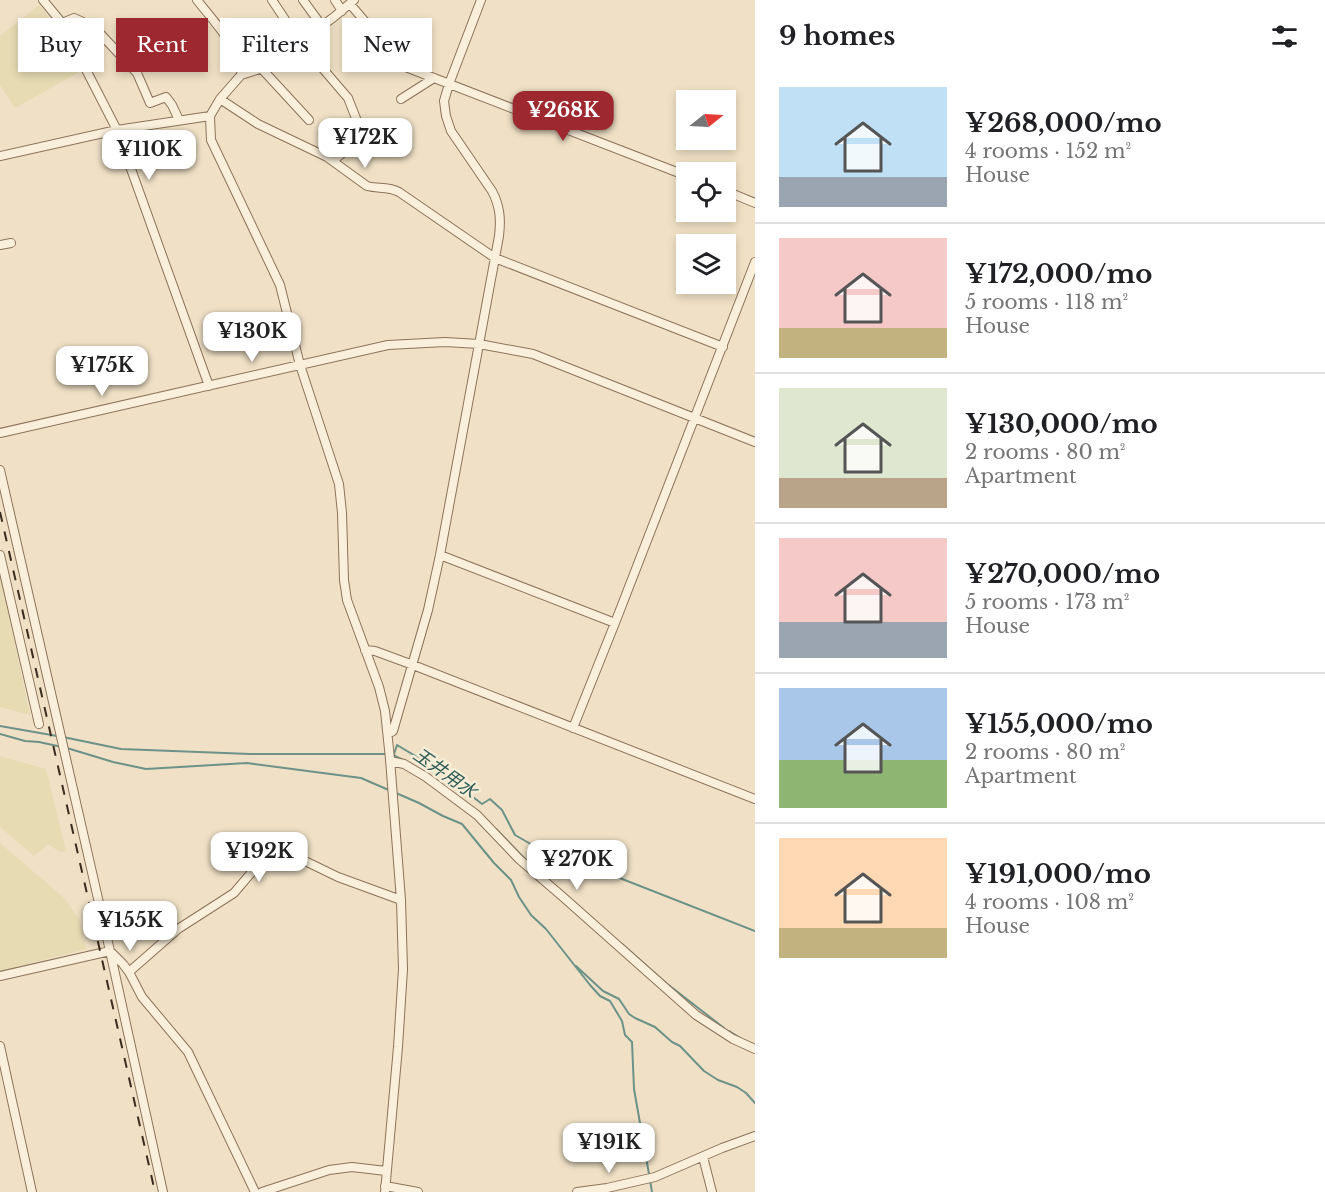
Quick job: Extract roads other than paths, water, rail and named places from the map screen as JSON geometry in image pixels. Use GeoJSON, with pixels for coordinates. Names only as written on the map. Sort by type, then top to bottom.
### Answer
{"type":"FeatureCollection","features":[{"type":"Feature","properties":{"kind":"street"},"geometry":{"type":"LineString","coordinates":[[43,0],[59,18]]}},
{"type":"Feature","properties":{"kind":"street"},"geometry":{"type":"LineString","coordinates":[[210,0],[200,3],[225,36],[243,68],[241,75],[220,99],[210,116],[211,140],[280,285],[300,365],[339,484],[344,580],[348,600],[379,687],[385,711],[401,900],[403,969],[385,1189],[418,1192]]}},
{"type":"Feature","properties":{"kind":"street"},"geometry":{"type":"LineString","coordinates":[[272,0],[284,18]]}},
{"type":"Feature","properties":{"kind":"street"},"geometry":{"type":"LineString","coordinates":[[303,0],[316,18]]}},
{"type":"Feature","properties":{"kind":"street"},"geometry":{"type":"LineString","coordinates":[[335,0],[342,11]]}},
{"type":"Feature","properties":{"kind":"street"},"geometry":{"type":"LineString","coordinates":[[388,734],[393,731],[428,610],[501,221],[500,211],[492,191],[451,131],[444,100],[481,0]]}},
{"type":"Feature","properties":{"kind":"street"},"geometry":{"type":"LineString","coordinates":[[330,20],[352,2],[403,66],[676,172]]}},
{"type":"Feature","properties":{"kind":"street"},"geometry":{"type":"LineString","coordinates":[[104,38],[137,73],[150,103],[166,97],[179,120]]}},
{"type":"Feature","properties":{"kind":"street"},"geometry":{"type":"LineString","coordinates":[[87,72],[117,130],[209,386]]}},
{"type":"Feature","properties":{"kind":"street"},"geometry":{"type":"LineString","coordinates":[[241,75],[251,72]]}},
{"type":"Feature","properties":{"kind":"street"},"geometry":{"type":"LineString","coordinates":[[264,72],[309,120]]}},
{"type":"Feature","properties":{"kind":"street"},"geometry":{"type":"LineString","coordinates":[[326,72],[348,98],[363,136],[333,161]]}},
{"type":"Feature","properties":{"kind":"street"},"geometry":{"type":"LineString","coordinates":[[400,99],[434,78]]}},
{"type":"Feature","properties":{"kind":"street"},"geometry":{"type":"LineString","coordinates":[[220,99],[258,124],[327,157],[368,186],[399,192],[495,258],[723,346]]}},
{"type":"Feature","properties":{"kind":"street"},"geometry":{"type":"LineString","coordinates":[[0,156],[117,130],[210,116]]}},
{"type":"Feature","properties":{"kind":"street"},"geometry":{"type":"LineString","coordinates":[[736,195],[755,203]]}},
{"type":"Feature","properties":{"kind":"street"},"geometry":{"type":"LineString","coordinates":[[0,245],[11,243]]}},
{"type":"Feature","properties":{"kind":"street"},"geometry":{"type":"LineString","coordinates":[[573,728],[755,262]]}},
{"type":"Feature","properties":{"kind":"street"},"geometry":{"type":"LineString","coordinates":[[0,433],[388,345],[444,342],[479,344],[533,354],[755,442]]}},
{"type":"Feature","properties":{"kind":"street"},"geometry":{"type":"LineString","coordinates":[[0,470],[163,1192]]}},
{"type":"Feature","properties":{"kind":"street"},"geometry":{"type":"LineString","coordinates":[[0,555],[39,724]]}},
{"type":"Feature","properties":{"kind":"street"},"geometry":{"type":"LineString","coordinates":[[440,555],[615,623]]}},
{"type":"Feature","properties":{"kind":"street"},"geometry":{"type":"LineString","coordinates":[[365,650],[375,651],[413,665],[755,800]]}},
{"type":"Feature","properties":{"kind":"street"},"geometry":{"type":"LineString","coordinates":[[390,760],[404,764],[426,777],[477,815],[519,860],[696,1014],[733,1039],[755,1049]]}},
{"type":"Feature","properties":{"kind":"street"},"geometry":{"type":"LineString","coordinates":[[129,972],[178,929],[234,893],[274,846],[338,877],[401,900]]}},
{"type":"Feature","properties":{"kind":"street"},"geometry":{"type":"LineString","coordinates":[[110,951],[129,972],[142,997],[188,1052],[255,1192]]}},
{"type":"Feature","properties":{"kind":"street"},"geometry":{"type":"LineString","coordinates":[[0,975],[110,951]]}},
{"type":"Feature","properties":{"kind":"street"},"geometry":{"type":"LineString","coordinates":[[0,1046],[32,1192]]}},
{"type":"Feature","properties":{"kind":"street"},"geometry":{"type":"LineString","coordinates":[[577,1192],[608,1188],[655,1177],[755,1136]]}},
{"type":"Feature","properties":{"kind":"street"},"geometry":{"type":"LineString","coordinates":[[703,1157],[712,1192]]}},
{"type":"Feature","properties":{"kind":"street"},"geometry":{"type":"LineString","coordinates":[[262,1192],[329,1170],[352,1167],[386,1171]]}},
{"type":"Feature","properties":{"kind":"waterway","name":"玉井用水"},"geometry":{"type":"LineString","coordinates":[[0,726],[57,736]]}},
{"type":"Feature","properties":{"kind":"waterway"},"geometry":{"type":"LineString","coordinates":[[0,734],[62,747]]}},
{"type":"Feature","properties":{"kind":"waterway","name":"玉井用水"},"geometry":{"type":"LineString","coordinates":[[63,737],[121,749],[250,754],[386,754]]}},
{"type":"Feature","properties":{"kind":"waterway"},"geometry":{"type":"LineString","coordinates":[[394,754],[397,745],[437,769],[482,804],[490,799],[502,810],[515,835],[536,847],[755,931]]}},
{"type":"Feature","properties":{"kind":"waterway"},"geometry":{"type":"LineString","coordinates":[[67,748],[146,769],[247,763],[361,778],[391,791]]}},
{"type":"Feature","properties":{"kind":"waterway","name":"玉井用水"},"geometry":{"type":"LineString","coordinates":[[391,754],[405,761]]}},
{"type":"Feature","properties":{"kind":"waterway"},"geometry":{"type":"LineString","coordinates":[[396,793],[462,824],[511,880],[531,915],[546,929],[600,996],[610,1001],[622,1021],[625,1035],[632,1042],[634,1089],[649,1174]]}},
{"type":"Feature","properties":{"kind":"waterway","name":"玉井用水"},"geometry":{"type":"LineString","coordinates":[[496,829],[527,861]]}},
{"type":"Feature","properties":{"kind":"waterway","name":"玉井用水"},"geometry":{"type":"LineString","coordinates":[[622,944],[666,983],[724,1028]]}},
{"type":"Feature","properties":{"kind":"waterway"},"geometry":{"type":"LineString","coordinates":[[576,966],[603,991],[619,999],[629,1014],[655,1027],[680,1046],[704,1071],[718,1080],[737,1087],[755,1103]]}},
{"type":"Feature","properties":{"kind":"waterway","name":"玉井用水"},"geometry":{"type":"LineString","coordinates":[[729,1031],[742,1039]]}},
{"type":"Feature","properties":{"kind":"waterway"},"geometry":{"type":"LineString","coordinates":[[650,1180],[652,1192]]}},
{"type":"Feature","properties":{"kind":"railway"},"geometry":{"type":"LineString","coordinates":[[0,512],[155,1192]]}}]}
